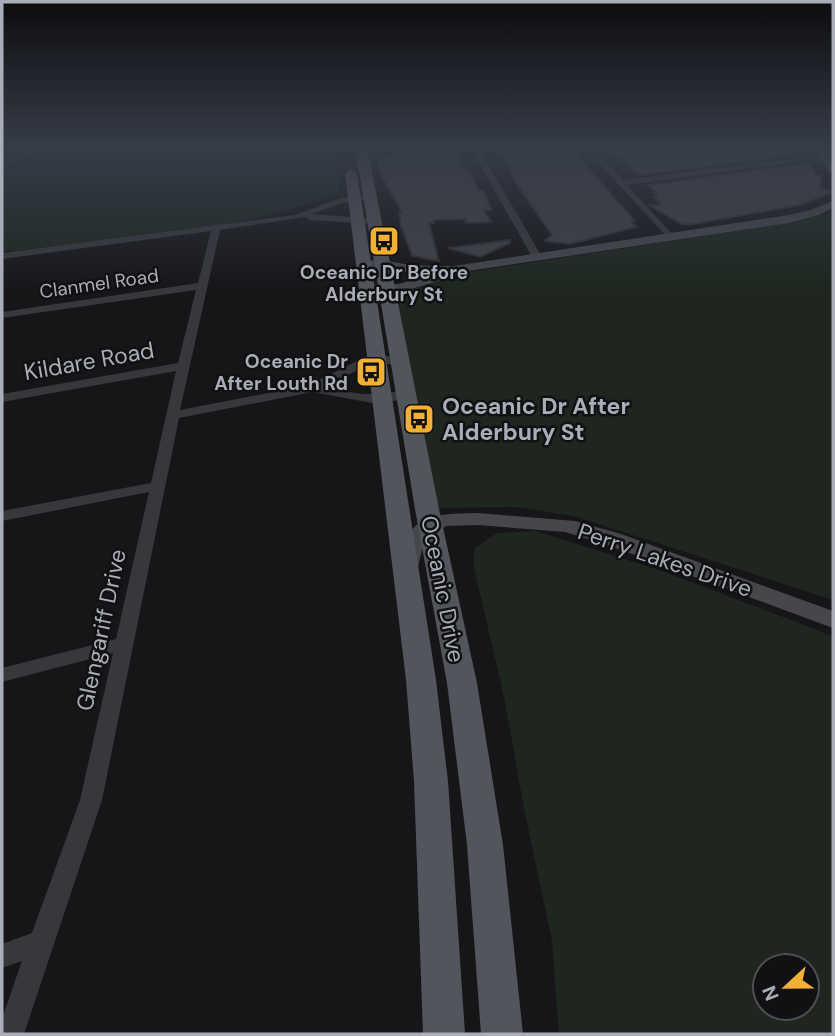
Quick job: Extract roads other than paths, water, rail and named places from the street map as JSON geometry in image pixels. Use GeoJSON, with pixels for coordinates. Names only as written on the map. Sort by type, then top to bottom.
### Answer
{"type":"FeatureCollection","features":[{"type":"Feature","properties":{"kind":"main road","name":"Oceanic Drive"},"geometry":{"type":"LineString","coordinates":[[362,195],[375,220],[401,361],[395,397],[396,505],[421,680],[431,781],[444,1034]]}},
{"type":"Feature","properties":{"kind":"main road","name":"Oceanic Drive"},"geometry":{"type":"LineString","coordinates":[[363,199],[357,221],[377,359],[395,397],[430,525],[464,696],[485,845],[502,1034]]}},
{"type":"Feature","properties":{"kind":"street"},"geometry":{"type":"LineString","coordinates":[[502,195],[537,257]]}},
{"type":"Feature","properties":{"kind":"street"},"geometry":{"type":"LineString","coordinates":[[632,195],[670,237]]}},
{"type":"Feature","properties":{"kind":"street"},"geometry":{"type":"LineString","coordinates":[[2,256],[296,217],[341,201],[363,199]]}},
{"type":"Feature","properties":{"kind":"street"},"geometry":{"type":"LineString","coordinates":[[363,266],[383,264],[420,270],[454,270],[789,219],[815,213],[833,204]]}},
{"type":"Feature","properties":{"kind":"street"},"geometry":{"type":"LineString","coordinates":[[296,217],[375,220]]}},
{"type":"Feature","properties":{"kind":"street","name":"Glengariff Drive"},"geometry":{"type":"LineString","coordinates":[[10,1034],[39,943],[91,800],[183,366],[216,229]]}},
{"type":"Feature","properties":{"kind":"street"},"geometry":{"type":"LineString","coordinates":[[367,289],[407,287],[454,270]]}},
{"type":"Feature","properties":{"kind":"street","name":"Clanmel Road"},"geometry":{"type":"LineString","coordinates":[[2,315],[202,286]]}},
{"type":"Feature","properties":{"kind":"street"},"geometry":{"type":"LineString","coordinates":[[173,415],[313,388],[356,364],[377,359],[401,361]]}},
{"type":"Feature","properties":{"kind":"street","name":"Kildare Road"},"geometry":{"type":"LineString","coordinates":[[2,398],[183,366]]}},
{"type":"Feature","properties":{"kind":"street"},"geometry":{"type":"LineString","coordinates":[[313,388],[370,401],[395,397]]}},
{"type":"Feature","properties":{"kind":"street"},"geometry":{"type":"LineString","coordinates":[[2,516],[158,486]]}},
{"type":"Feature","properties":{"kind":"street","name":"Perry Lakes Drive"},"geometry":{"type":"LineString","coordinates":[[396,505],[416,520],[443,531],[482,527],[493,522],[530,522],[578,530],[833,620]]}},
{"type":"Feature","properties":{"kind":"street"},"geometry":{"type":"LineString","coordinates":[[407,579],[413,542],[430,525]]}},
{"type":"Feature","properties":{"kind":"street"},"geometry":{"type":"LineString","coordinates":[[2,675],[123,644]]}},
{"type":"Feature","properties":{"kind":"street"},"geometry":{"type":"LineString","coordinates":[[2,956],[39,943]]}},
{"type":"Feature","properties":{"kind":"place","name":"Oceanic Dr Before Alderbury St"},"geometry":{"type":"Point","coordinates":[384,241]}},
{"type":"Feature","properties":{"kind":"place","name":"Oceanic Dr After Louth Rd"},"geometry":{"type":"Point","coordinates":[371,372]}},
{"type":"Feature","properties":{"kind":"place","name":"Oceanic Dr After Alderbury St"},"geometry":{"type":"Point","coordinates":[419,419]}}]}
